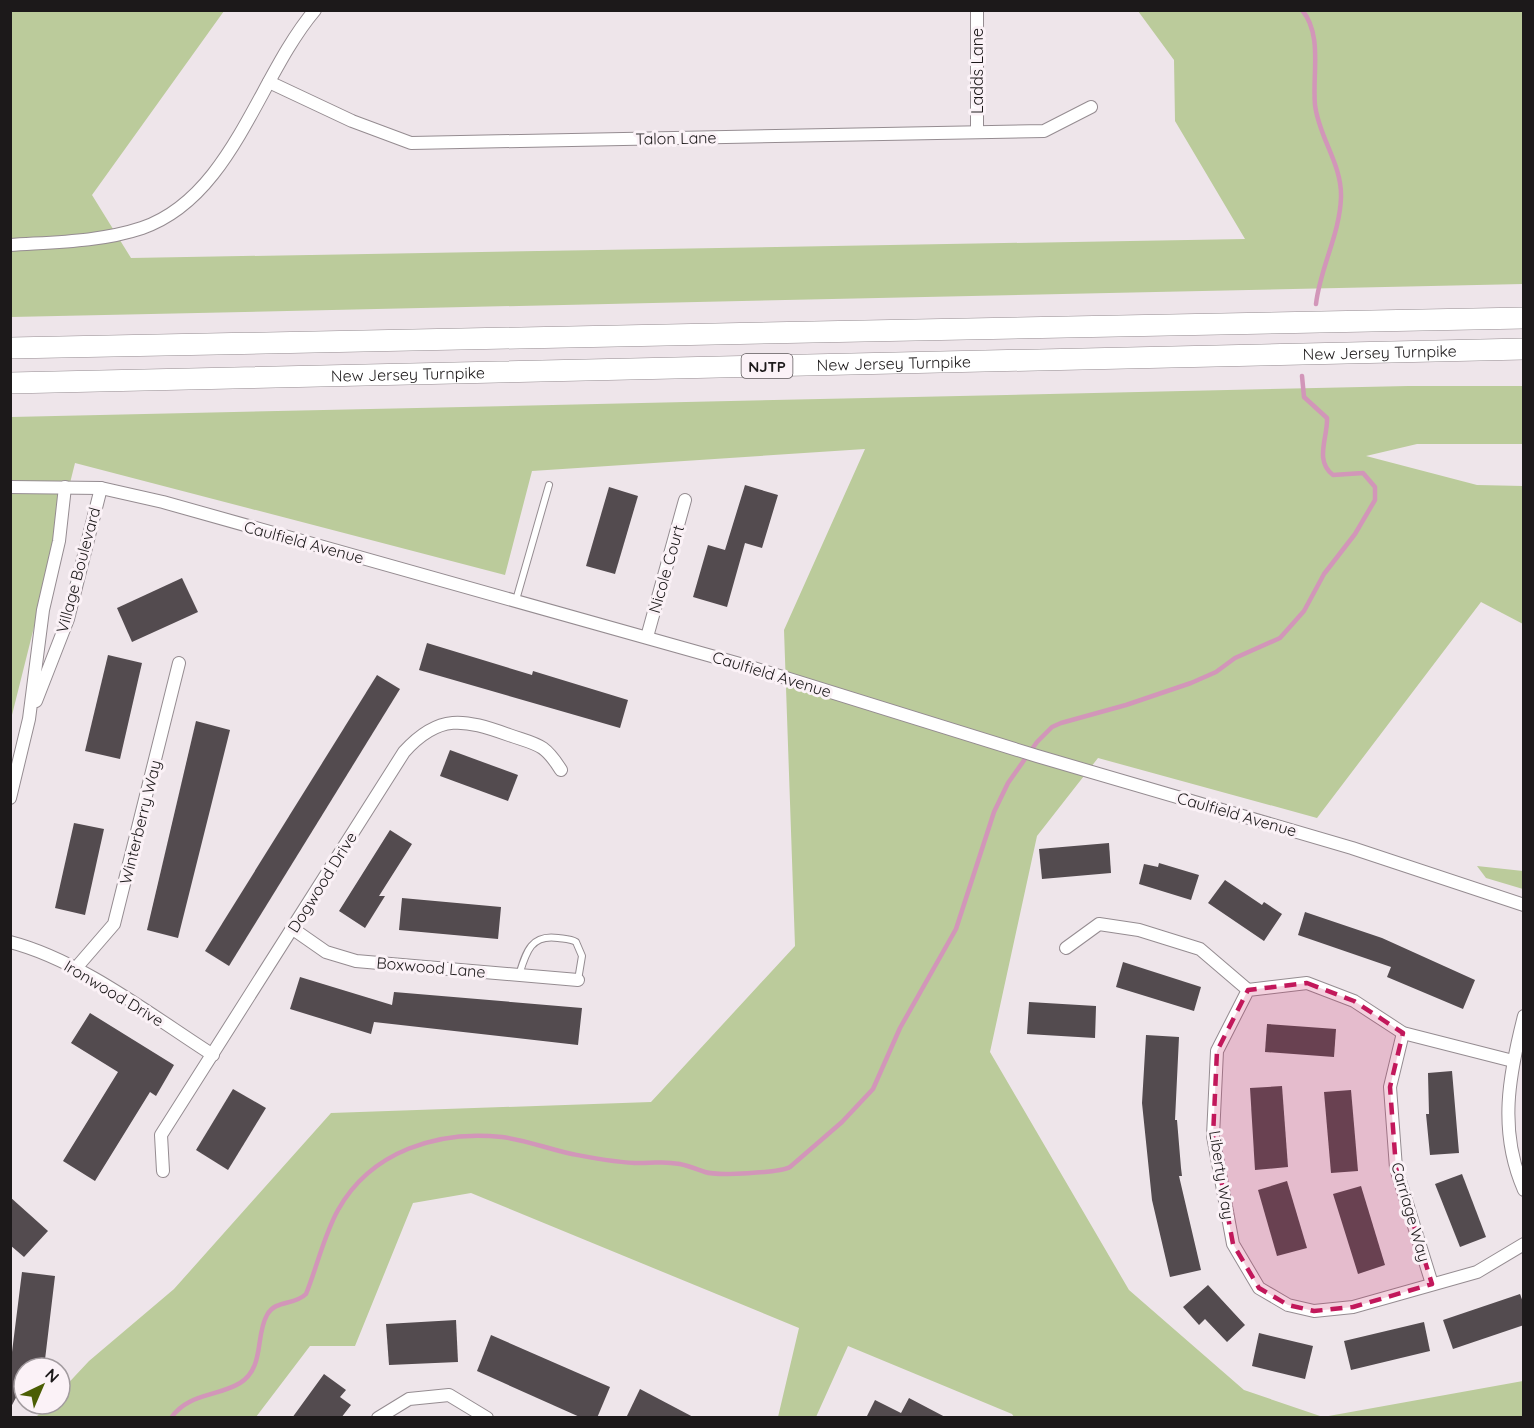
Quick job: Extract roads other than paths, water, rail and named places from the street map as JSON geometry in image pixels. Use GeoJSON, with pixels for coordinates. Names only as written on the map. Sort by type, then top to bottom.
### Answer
{"type":"FeatureCollection","features":[{"type":"Feature","properties":{"kind":"highway","name":"New Jersey Turnpike"},"geometry":{"type":"LineString","coordinates":[[10,348],[1524,318]]}},
{"type":"Feature","properties":{"kind":"highway","name":"New Jersey Turnpike"},"geometry":{"type":"LineString","coordinates":[[10,383],[1524,349]]}},
{"type":"Feature","properties":{"kind":"street"},"geometry":{"type":"LineString","coordinates":[[10,245],[102,238],[142,228],[173,213],[222,164],[269,82],[315,10]]}},
{"type":"Feature","properties":{"kind":"street","name":"Ladds Lane"},"geometry":{"type":"LineString","coordinates":[[977,10],[977,132]]}},
{"type":"Feature","properties":{"kind":"street","name":"Talon Lane"},"geometry":{"type":"LineString","coordinates":[[269,82],[352,120],[411,143],[1044,131],[1091,107]]}},
{"type":"Feature","properties":{"kind":"street","name":"Caulfield Avenue"},"geometry":{"type":"LineString","coordinates":[[10,487],[101,488],[163,502],[647,637],[1037,756],[1352,848],[1524,905]]}},
{"type":"Feature","properties":{"kind":"street","name":"Village Boulevard"},"geometry":{"type":"LineString","coordinates":[[10,798],[29,719],[43,610],[59,541],[66,487]]}},
{"type":"Feature","properties":{"kind":"street","name":"Village Boulevard"},"geometry":{"type":"LineString","coordinates":[[29,719],[68,619],[101,488]]}},
{"type":"Feature","properties":{"kind":"street","name":"Nicole Court"},"geometry":{"type":"LineString","coordinates":[[647,637],[685,500]]}},
{"type":"Feature","properties":{"kind":"street","name":"Winterberry Way"},"geometry":{"type":"LineString","coordinates":[[76,968],[114,924],[179,663]]}},
{"type":"Feature","properties":{"kind":"street","name":"Dogwood Drive"},"geometry":{"type":"LineString","coordinates":[[163,1172],[161,1135],[404,752],[421,733],[449,723],[471,722],[547,748],[561,770]]}},
{"type":"Feature","properties":{"kind":"street"},"geometry":{"type":"LineString","coordinates":[[1066,948],[1099,924],[1139,930],[1200,949],[1248,990],[1307,983],[1354,1000],[1403,1033],[1513,1061]]}},
{"type":"Feature","properties":{"kind":"street","name":"Boxwood Lane"},"geometry":{"type":"LineString","coordinates":[[292,929],[326,952],[356,961],[578,980]]}},
{"type":"Feature","properties":{"kind":"street","name":"Ironwood Drive"},"geometry":{"type":"LineString","coordinates":[[10,942],[40,950],[76,968],[213,1055]]}},
{"type":"Feature","properties":{"kind":"street","name":"Liberty Way"},"geometry":{"type":"LineString","coordinates":[[1248,990],[1217,1051],[1214,1136],[1233,1244],[1259,1288],[1288,1305],[1314,1311],[1353,1307],[1477,1272],[1524,1244]]}},
{"type":"Feature","properties":{"kind":"street"},"geometry":{"type":"LineString","coordinates":[[1524,1016],[1506,1101],[1510,1140],[1524,1190]]}},
{"type":"Feature","properties":{"kind":"street","name":"Carriage Way"},"geometry":{"type":"LineString","coordinates":[[1403,1033],[1390,1087],[1396,1168],[1431,1284]]}},
{"type":"Feature","properties":{"kind":"street"},"geometry":{"type":"LineString","coordinates":[[378,1418],[409,1399],[449,1395],[486,1417]]}},
{"type":"Feature","properties":{"kind":"lane"},"geometry":{"type":"LineString","coordinates":[[516,600],[549,485]]}},
{"type":"Feature","properties":{"kind":"lane"},"geometry":{"type":"LineString","coordinates":[[519,975],[529,948],[539,938],[547,936],[576,942],[582,956],[578,980]]}},
{"type":"Feature","properties":{"kind":"waterway"},"geometry":{"type":"LineString","coordinates":[[1302,10],[1308,20],[1315,43],[1314,93],[1317,117],[1338,173],[1341,197],[1337,224],[1321,277],[1316,304]]}},
{"type":"Feature","properties":{"kind":"waterway"},"geometry":{"type":"LineString","coordinates":[[171,1418],[186,1404],[240,1383],[248,1376],[256,1360],[263,1323],[267,1315],[280,1304],[296,1300],[306,1294],[333,1220],[352,1190],[388,1159],[408,1149],[431,1141],[454,1137],[502,1137],[608,1160],[669,1163],[722,1174],[748,1173],[790,1167],[842,1122],[873,1089],[900,1028],[956,929],[994,812],[1008,783],[1037,742],[1052,727],[1061,723],[1126,705],[1191,683],[1216,672],[1235,658],[1280,638],[1304,611],[1324,574],[1355,534],[1375,500],[1375,487],[1363,473],[1333,475],[1327,469],[1323,456],[1327,418],[1304,397],[1302,376]]}}]}
